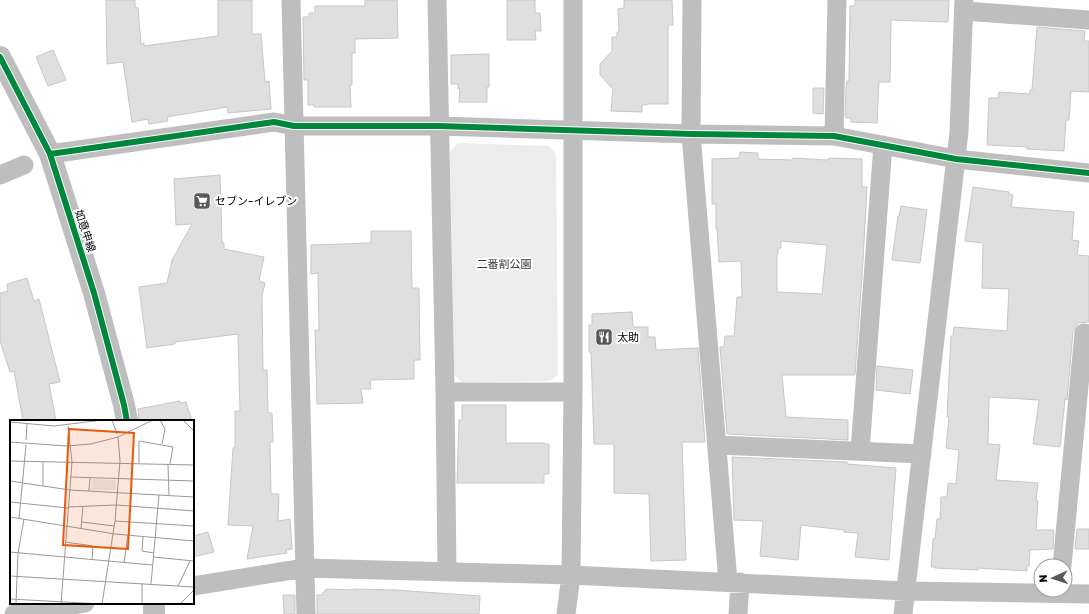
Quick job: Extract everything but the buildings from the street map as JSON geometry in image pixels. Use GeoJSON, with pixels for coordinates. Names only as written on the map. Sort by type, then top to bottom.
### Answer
{"type":"FeatureCollection","features":[{"type":"Feature","properties":{"kind":"street"},"geometry":{"type":"LineString","coordinates":[[291,0],[306,614]]}},
{"type":"Feature","properties":{"kind":"street"},"geometry":{"type":"LineString","coordinates":[[437,0],[447,572]]}},
{"type":"Feature","properties":{"kind":"street"},"geometry":{"type":"LineString","coordinates":[[566,614],[571,575],[573,392],[573,0]]}},
{"type":"Feature","properties":{"kind":"street"},"geometry":{"type":"LineString","coordinates":[[692,0],[691,134],[717,445],[738,614]]}},
{"type":"Feature","properties":{"kind":"street"},"geometry":{"type":"LineString","coordinates":[[834,136],[836,0]]}},
{"type":"Feature","properties":{"kind":"street"},"geometry":{"type":"LineString","coordinates":[[904,614],[959,132],[964,6],[1089,20]]}},
{"type":"Feature","properties":{"kind":"street","name":"如意申線"},"geometry":{"type":"LineString","coordinates":[[0,57],[50,154],[94,293],[127,420]]}},
{"type":"Feature","properties":{"kind":"street"},"geometry":{"type":"LineString","coordinates":[[50,154],[274,122],[294,126],[439,126],[573,129],[691,134],[834,136],[956,159],[1089,173]]}},
{"type":"Feature","properties":{"kind":"street"},"geometry":{"type":"LineString","coordinates":[[860,451],[883,146]]}},
{"type":"Feature","properties":{"kind":"street"},"geometry":{"type":"LineString","coordinates":[[0,175],[24,165]]}},
{"type":"Feature","properties":{"kind":"street"},"geometry":{"type":"LineString","coordinates":[[1063,558],[1084,333],[1089,334]]}},
{"type":"Feature","properties":{"kind":"street"},"geometry":{"type":"LineString","coordinates":[[445,392],[573,392]]}},
{"type":"Feature","properties":{"kind":"street"},"geometry":{"type":"LineString","coordinates":[[717,445],[922,454]]}},
{"type":"Feature","properties":{"kind":"street"},"geometry":{"type":"LineString","coordinates":[[194,586],[305,568],[571,575],[906,591],[1033,592]]}},
{"type":"Feature","properties":{"kind":"street"},"geometry":{"type":"LineString","coordinates":[[1073,593],[1089,594]]}},
{"type":"Feature","properties":{"kind":"street"},"geometry":{"type":"LineString","coordinates":[[14,614],[79,604]]}},
{"type":"Feature","properties":{"kind":"green space","name":"二番割公園"},"geometry":{"type":"Polygon","coordinates":[[[458,143],[549,146],[556,154],[558,375],[550,381],[462,382],[454,375],[450,152],[458,143]]]}},
{"type":"Feature","properties":{"kind":"cycle path"},"geometry":{"type":"LineString","coordinates":[[0,57],[50,154],[94,293],[127,420]]}},
{"type":"Feature","properties":{"kind":"cycle path"},"geometry":{"type":"LineString","coordinates":[[50,154],[274,122],[294,126],[439,126],[691,134],[834,136],[956,159],[1089,173]]}},
{"type":"Feature","properties":{"kind":"place","name":"セブン-イレブン"},"geometry":{"type":"Point","coordinates":[202,201]}},
{"type":"Feature","properties":{"kind":"place","name":"太助"},"geometry":{"type":"Point","coordinates":[604,337]}}]}
